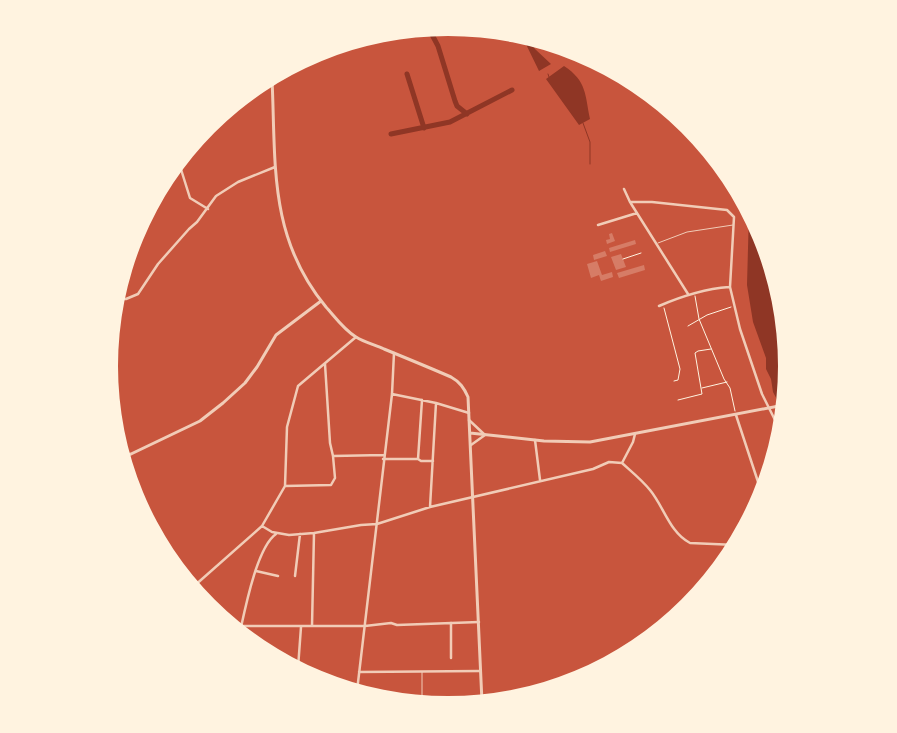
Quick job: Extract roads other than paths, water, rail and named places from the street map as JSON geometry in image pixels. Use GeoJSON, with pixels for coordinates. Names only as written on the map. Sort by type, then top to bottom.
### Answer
{"type":"FeatureCollection","features":[{"type":"Feature","properties":{"kind":"street"},"geometry":{"type":"LineString","coordinates":[[272,87],[275,166],[279,206],[290,247],[302,273],[321,301],[344,327],[356,337],[451,376],[464,388],[468,397],[482,695]]}},
{"type":"Feature","properties":{"kind":"street"},"geometry":{"type":"LineString","coordinates":[[126,299],[138,294],[158,264],[208,209],[216,196],[229,187],[275,166]]}},
{"type":"Feature","properties":{"kind":"street"},"geometry":{"type":"LineString","coordinates":[[182,171],[190,198],[208,209]]}},
{"type":"Feature","properties":{"kind":"street"},"geometry":{"type":"LineString","coordinates":[[624,190],[688,294]]}},
{"type":"Feature","properties":{"kind":"street"},"geometry":{"type":"LineString","coordinates":[[630,202],[652,202],[727,210],[734,218],[729,274],[730,287],[762,394],[775,417]]}},
{"type":"Feature","properties":{"kind":"street"},"geometry":{"type":"LineString","coordinates":[[598,225],[637,213]]}},
{"type":"Feature","properties":{"kind":"street"},"geometry":{"type":"LineString","coordinates":[[658,306],[688,294],[708,289],[730,287]]}},
{"type":"Feature","properties":{"kind":"street"},"geometry":{"type":"LineString","coordinates":[[131,454],[200,421],[223,403],[244,383],[257,367],[276,335],[321,301]]}},
{"type":"Feature","properties":{"kind":"street"},"geometry":{"type":"LineString","coordinates":[[198,582],[262,526],[285,486],[286,444],[292,404],[298,386],[356,337]]}},
{"type":"Feature","properties":{"kind":"street"},"geometry":{"type":"LineString","coordinates":[[358,684],[392,394],[394,353]]}},
{"type":"Feature","properties":{"kind":"street"},"geometry":{"type":"LineString","coordinates":[[285,486],[331,486],[335,478],[324,363]]}},
{"type":"Feature","properties":{"kind":"street"},"geometry":{"type":"LineString","coordinates":[[392,394],[436,403],[469,413]]}},
{"type":"Feature","properties":{"kind":"street"},"geometry":{"type":"LineString","coordinates":[[418,459],[422,400]]}},
{"type":"Feature","properties":{"kind":"street"},"geometry":{"type":"LineString","coordinates":[[430,507],[436,403]]}},
{"type":"Feature","properties":{"kind":"street"},"geometry":{"type":"LineString","coordinates":[[470,433],[536,440],[590,442],[776,406]]}},
{"type":"Feature","properties":{"kind":"street"},"geometry":{"type":"LineString","coordinates":[[736,415],[758,482]]}},
{"type":"Feature","properties":{"kind":"street"},"geometry":{"type":"LineString","coordinates":[[469,420],[485,435]]}},
{"type":"Feature","properties":{"kind":"street"},"geometry":{"type":"LineString","coordinates":[[622,463],[634,442],[635,434]]}},
{"type":"Feature","properties":{"kind":"street"},"geometry":{"type":"LineString","coordinates":[[471,445],[485,435]]}},
{"type":"Feature","properties":{"kind":"street"},"geometry":{"type":"LineString","coordinates":[[536,440],[540,480]]}},
{"type":"Feature","properties":{"kind":"street"},"geometry":{"type":"LineString","coordinates":[[333,456],[384,457],[433,461]]}},
{"type":"Feature","properties":{"kind":"street"},"geometry":{"type":"LineString","coordinates":[[262,526],[289,536],[377,524],[430,507],[593,469],[609,462],[622,463],[651,491],[677,533],[684,539],[690,542],[727,544]]}},
{"type":"Feature","properties":{"kind":"street"},"geometry":{"type":"LineString","coordinates":[[242,625],[244,610],[263,550],[272,536],[277,533]]}},
{"type":"Feature","properties":{"kind":"street"},"geometry":{"type":"LineString","coordinates":[[312,626],[314,533]]}},
{"type":"Feature","properties":{"kind":"street"},"geometry":{"type":"LineString","coordinates":[[295,576],[300,534]]}},
{"type":"Feature","properties":{"kind":"street"},"geometry":{"type":"LineString","coordinates":[[256,571],[278,576]]}},
{"type":"Feature","properties":{"kind":"street"},"geometry":{"type":"LineString","coordinates":[[244,626],[365,626],[391,623],[397,625],[478,622]]}},
{"type":"Feature","properties":{"kind":"street"},"geometry":{"type":"LineString","coordinates":[[451,623],[451,658]]}},
{"type":"Feature","properties":{"kind":"street"},"geometry":{"type":"LineString","coordinates":[[299,661],[301,627]]}},
{"type":"Feature","properties":{"kind":"street"},"geometry":{"type":"LineString","coordinates":[[359,672],[481,671]]}},
{"type":"Feature","properties":{"kind":"lane"},"geometry":{"type":"LineString","coordinates":[[656,244],[688,232],[734,225]]}},
{"type":"Feature","properties":{"kind":"lane"},"geometry":{"type":"LineString","coordinates":[[422,672],[422,696]]}},
{"type":"Feature","properties":{"kind":"waterway"},"geometry":{"type":"LineString","coordinates":[[433,37],[438,46],[457,106],[467,114]]}},
{"type":"Feature","properties":{"kind":"waterway"},"geometry":{"type":"LineString","coordinates":[[407,74],[424,128]]}},
{"type":"Feature","properties":{"kind":"waterway"},"geometry":{"type":"LineString","coordinates":[[391,134],[450,122],[512,90]]}},
{"type":"Feature","properties":{"kind":"waterway"},"geometry":{"type":"LineString","coordinates":[[583,123],[590,142],[590,164]]}}]}
